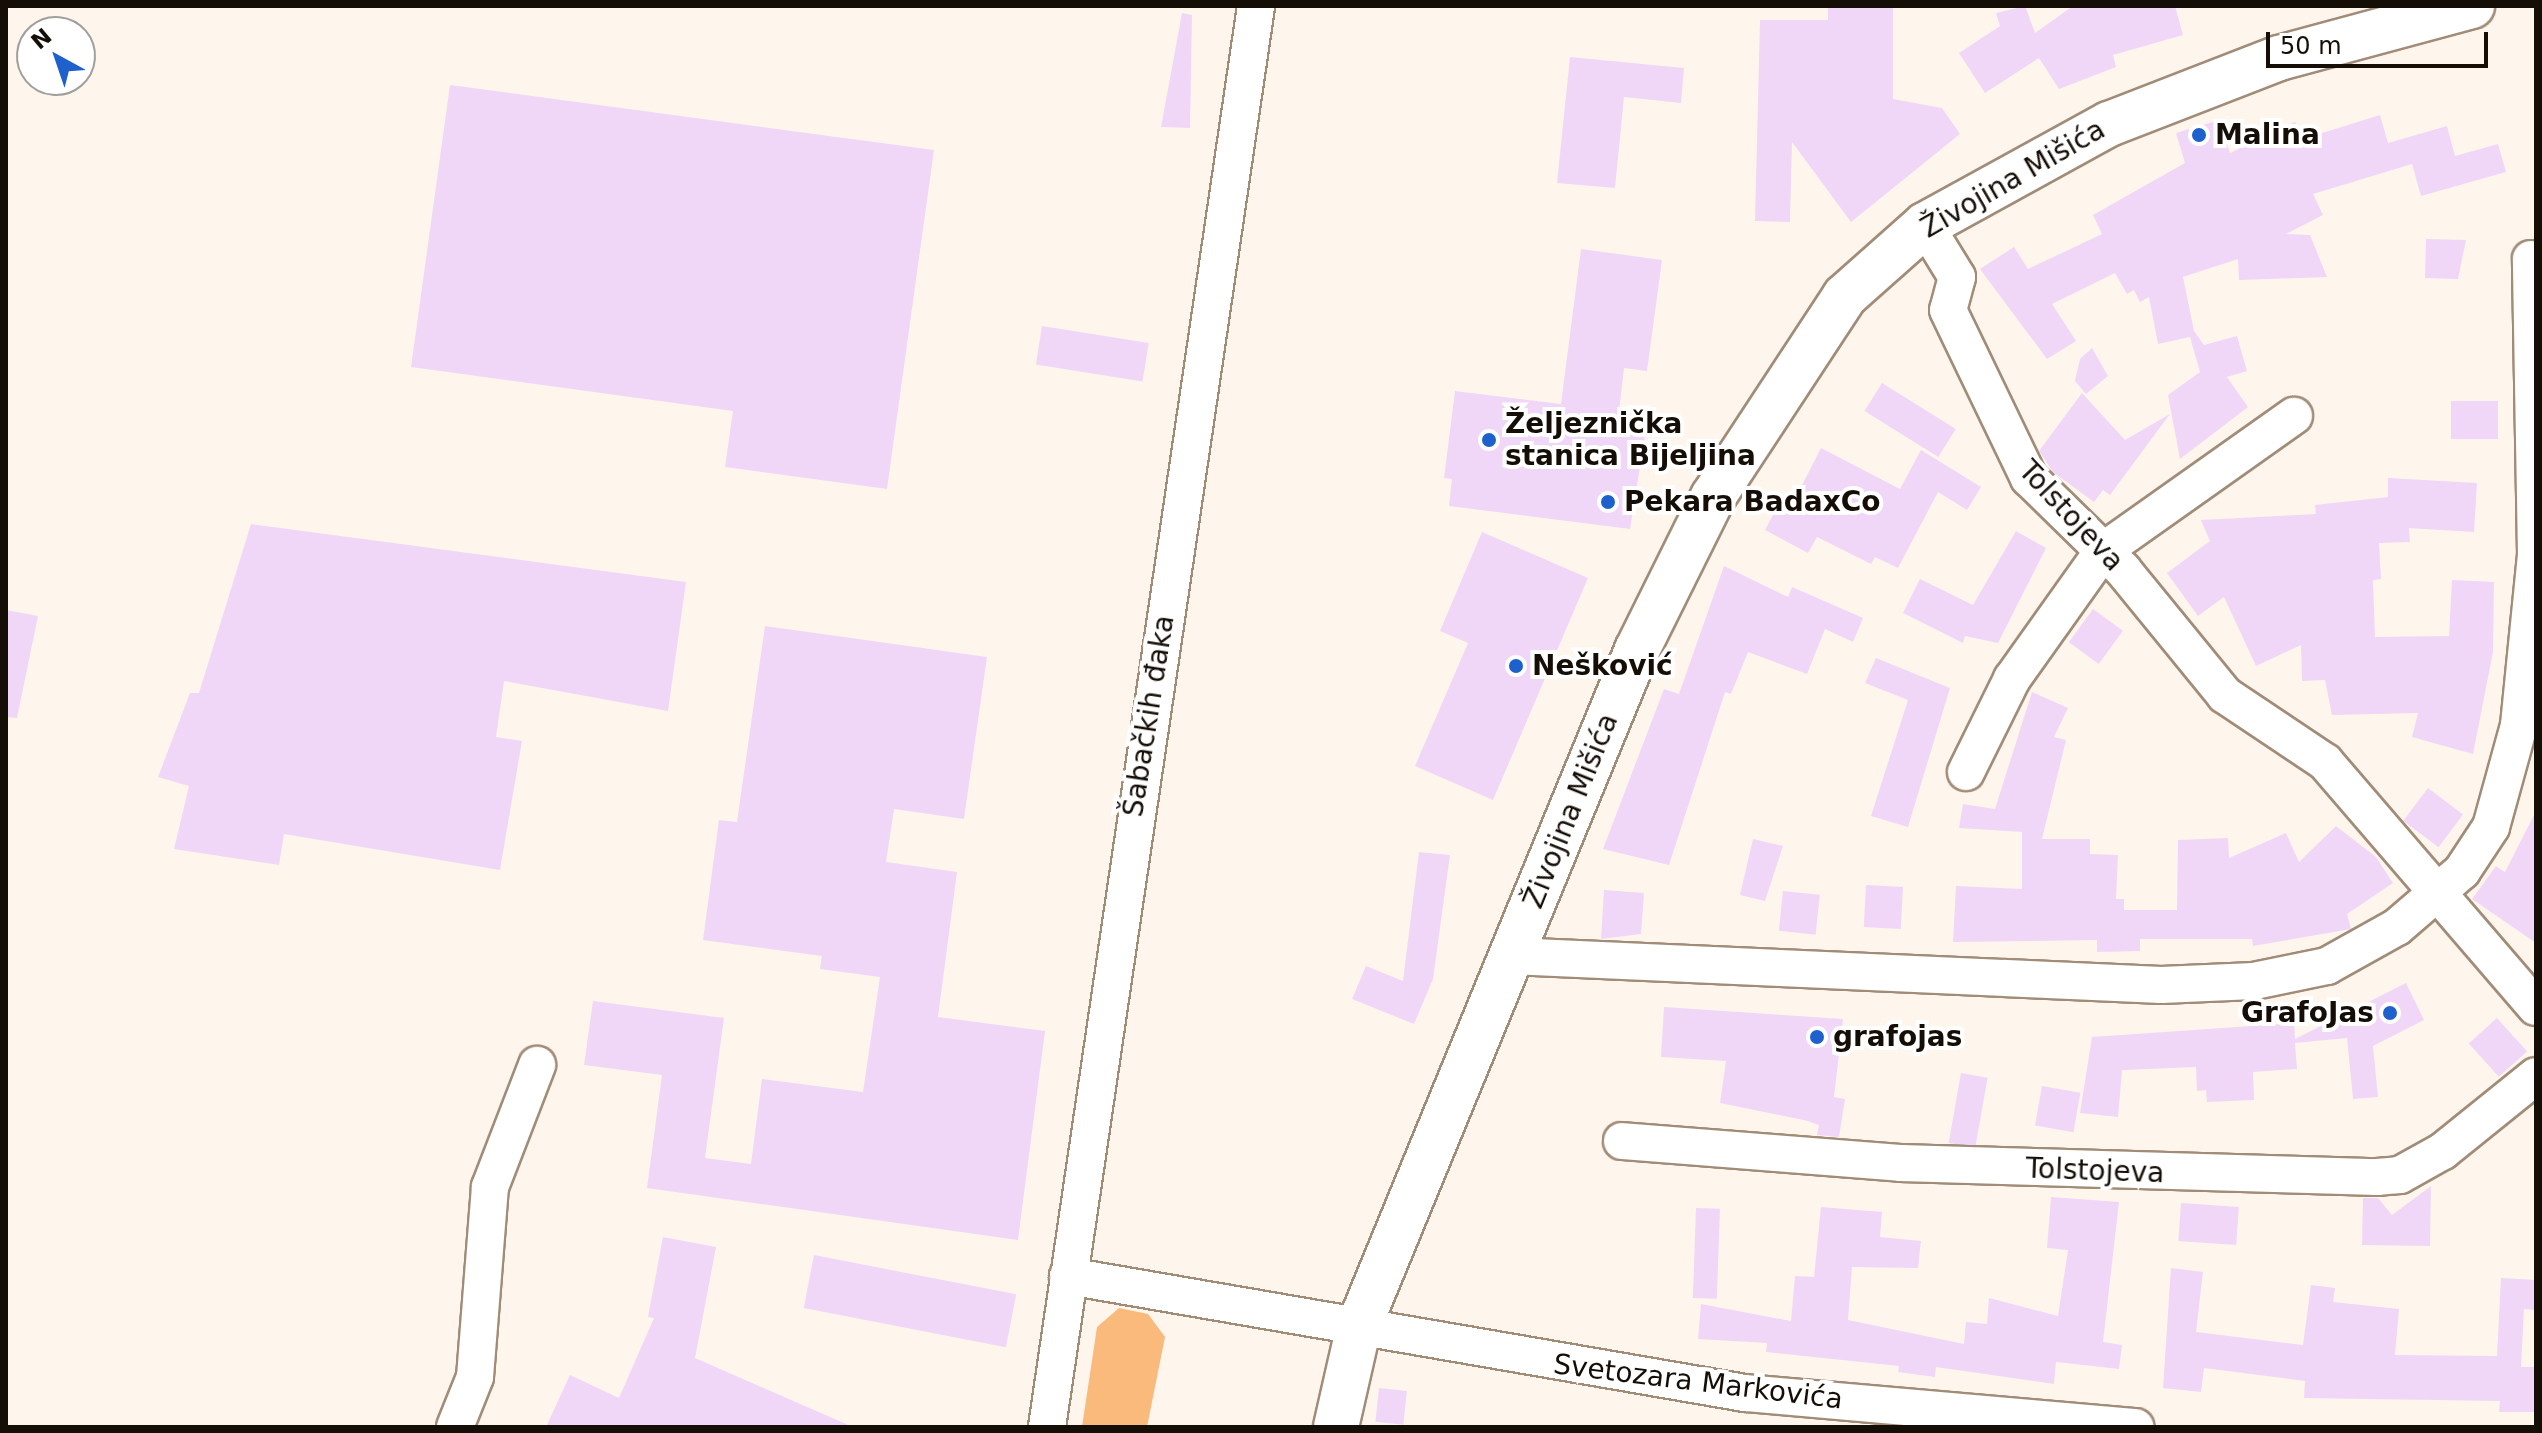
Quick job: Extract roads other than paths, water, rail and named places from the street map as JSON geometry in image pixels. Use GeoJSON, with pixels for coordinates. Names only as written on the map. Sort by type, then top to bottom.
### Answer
{"type":"FeatureCollection","features":[{"type":"Feature","properties":{"kind":"main road","name":"Živojina Mišića"},"geometry":{"type":"LineString","coordinates":[[1336,1427],[1359,1326],[1637,650],[1713,497],[1836,306],[1925,225],[2038,159],[2183,94],[2279,58],[2472,6]]}},
{"type":"Feature","properties":{"kind":"street","name":"Šabačkih đaka"},"geometry":{"type":"LineString","coordinates":[[1047,1427],[1256,6]]}},
{"type":"Feature","properties":{"kind":"street","name":"Tolstojeva"},"geometry":{"type":"LineString","coordinates":[[1925,225],[1957,277],[1948,310],[2009,450],[2103,551],[2225,695],[2325,762],[2434,897],[2536,1007]]}},
{"type":"Feature","properties":{"kind":"street"},"geometry":{"type":"LineString","coordinates":[[1511,956],[1896,977],[2254,981],[2327,966],[2367,947],[2434,897],[2491,827],[2519,725],[2536,554],[2531,259]]}},
{"type":"Feature","properties":{"kind":"street"},"geometry":{"type":"LineString","coordinates":[[1966,772],[2012,679],[2103,551],[2294,416]]}},
{"type":"Feature","properties":{"kind":"street"},"geometry":{"type":"LineString","coordinates":[[455,1427],[475,1377],[490,1187],[537,1065]]}},
{"type":"Feature","properties":{"kind":"street","name":"Tolstojeva"},"geometry":{"type":"LineString","coordinates":[[1622,1141],[1901,1163],[2377,1177],[2400,1175],[2443,1151],[2536,1076]]}},
{"type":"Feature","properties":{"kind":"street","name":"Svetozara Markovića"},"geometry":{"type":"LineString","coordinates":[[1068,1276],[1745,1393],[2136,1427]]}},
{"type":"Feature","properties":{"kind":"place","name":"Malina"},"geometry":{"type":"Point","coordinates":[2199,135]}},
{"type":"Feature","properties":{"kind":"place","name":"Željeznička stanica Bijeljina"},"geometry":{"type":"Point","coordinates":[1489,440]}},
{"type":"Feature","properties":{"kind":"place","name":"Pekara BadaxCo"},"geometry":{"type":"Point","coordinates":[1608,502]}},
{"type":"Feature","properties":{"kind":"place","name":"Nešković"},"geometry":{"type":"Point","coordinates":[1516,666]}},
{"type":"Feature","properties":{"kind":"place","name":"GrafoJas"},"geometry":{"type":"Point","coordinates":[2390,1013]}},
{"type":"Feature","properties":{"kind":"place","name":"grafojas"},"geometry":{"type":"Point","coordinates":[1817,1037]}}]}
